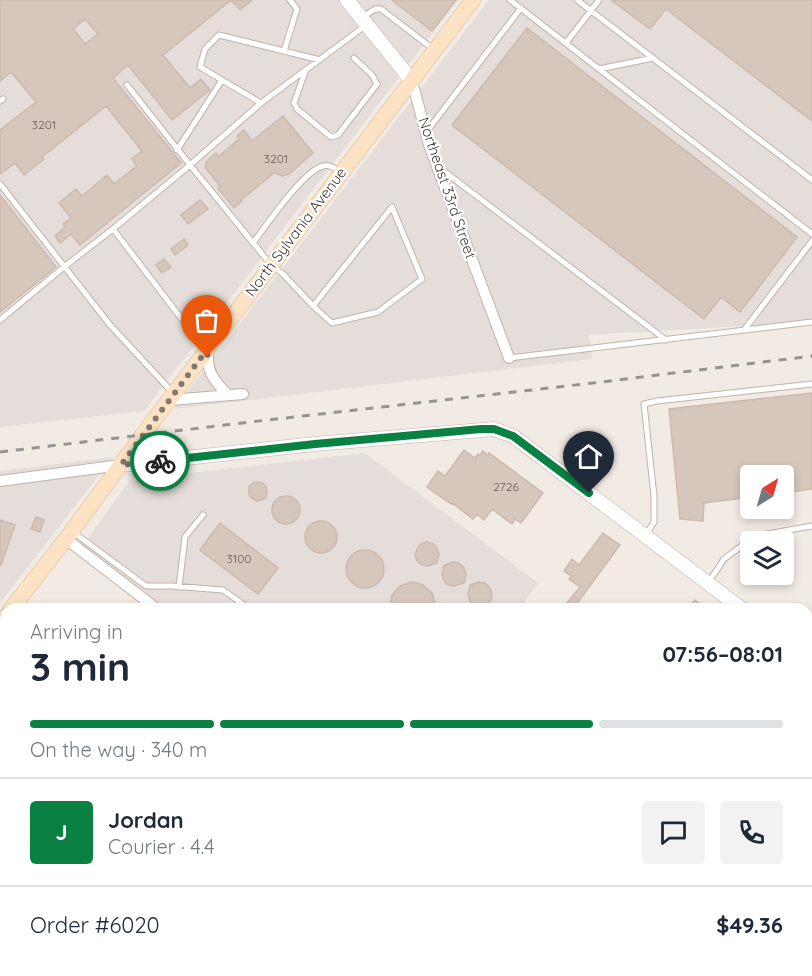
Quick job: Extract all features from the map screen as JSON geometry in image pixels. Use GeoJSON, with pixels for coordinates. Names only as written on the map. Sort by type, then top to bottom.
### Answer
{"type":"FeatureCollection","features":[{"type":"Feature","properties":{"kind":"main road","name":"North Sylvania Avenue"},"geometry":{"type":"LineString","coordinates":[[16,603],[473,0]]}},
{"type":"Feature","properties":{"kind":"street","name":"Northeast 33rd Street"},"geometry":{"type":"LineString","coordinates":[[347,0],[412,81],[437,166],[509,358]]}},
{"type":"Feature","properties":{"kind":"street"},"geometry":{"type":"LineString","coordinates":[[209,347],[207,357],[209,370],[215,382],[228,395]]}},
{"type":"Feature","properties":{"kind":"street"},"geometry":{"type":"LineString","coordinates":[[172,397],[243,394]]}},
{"type":"Feature","properties":{"kind":"street"},"geometry":{"type":"LineString","coordinates":[[0,481],[315,444],[494,429],[513,436],[734,603]]}},
{"type":"Feature","properties":{"kind":"street"},"geometry":{"type":"LineString","coordinates":[[69,535],[151,603]]}},
{"type":"Feature","properties":{"kind":"lane"},"geometry":{"type":"LineString","coordinates":[[284,51],[297,9],[291,0]]}},
{"type":"Feature","properties":{"kind":"lane"},"geometry":{"type":"LineString","coordinates":[[510,0],[812,234]]}},
{"type":"Feature","properties":{"kind":"lane"},"geometry":{"type":"LineString","coordinates":[[577,0],[812,180]]}},
{"type":"Feature","properties":{"kind":"lane"},"geometry":{"type":"LineString","coordinates":[[566,43],[599,0]]}},
{"type":"Feature","properties":{"kind":"lane"},"geometry":{"type":"LineString","coordinates":[[426,132],[521,8]]}},
{"type":"Feature","properties":{"kind":"lane"},"geometry":{"type":"LineString","coordinates":[[0,320],[113,230],[261,103],[320,60],[364,22],[375,9],[381,9],[435,51]]}},
{"type":"Feature","properties":{"kind":"lane"},"geometry":{"type":"LineString","coordinates":[[261,103],[200,67],[205,49],[219,35],[320,60]]}},
{"type":"Feature","properties":{"kind":"lane"},"geometry":{"type":"LineString","coordinates":[[306,70],[294,103],[297,109],[331,136],[338,135],[377,84],[372,75],[354,58]]}},
{"type":"Feature","properties":{"kind":"lane"},"geometry":{"type":"LineString","coordinates":[[599,69],[653,58]]}},
{"type":"Feature","properties":{"kind":"lane"},"geometry":{"type":"LineString","coordinates":[[177,150],[222,80]]}},
{"type":"Feature","properties":{"kind":"lane"},"geometry":{"type":"LineString","coordinates":[[128,85],[177,150],[272,265],[283,274],[313,306],[332,323],[378,312],[422,279],[392,207],[313,306]]}},
{"type":"Feature","properties":{"kind":"lane"},"geometry":{"type":"LineString","coordinates":[[254,243],[296,186],[316,169],[324,165],[333,167],[341,173]]}},
{"type":"Feature","properties":{"kind":"lane"},"geometry":{"type":"LineString","coordinates":[[437,166],[666,340]]}},
{"type":"Feature","properties":{"kind":"lane"},"geometry":{"type":"LineString","coordinates":[[0,184],[110,325],[172,397]]}},
{"type":"Feature","properties":{"kind":"lane"},"geometry":{"type":"LineString","coordinates":[[113,230],[184,322]]}},
{"type":"Feature","properties":{"kind":"lane"},"geometry":{"type":"LineString","coordinates":[[744,331],[812,241]]}},
{"type":"Feature","properties":{"kind":"lane"},"geometry":{"type":"LineString","coordinates":[[509,358],[812,322]]}},
{"type":"Feature","properties":{"kind":"lane"},"geometry":{"type":"LineString","coordinates":[[646,536],[654,522],[654,496],[645,404],[812,384]]}},
{"type":"Feature","properties":{"kind":"lane"},"geometry":{"type":"LineString","coordinates":[[179,587],[185,537],[203,515]]}},
{"type":"Feature","properties":{"kind":"lane"},"geometry":{"type":"LineString","coordinates":[[708,583],[724,558],[755,536],[812,526]]}},
{"type":"Feature","properties":{"kind":"lane"},"geometry":{"type":"LineString","coordinates":[[69,535],[146,586],[223,590],[241,603]]}},
{"type":"Feature","properties":{"kind":"shaded area"},"geometry":{"type":"Polygon","coordinates":[[[0,0],[458,0],[144,411],[0,427],[0,0]]]}},
{"type":"Feature","properties":{"kind":"shaded area"},"geometry":{"type":"Polygon","coordinates":[[[489,0],[812,0],[812,322],[589,335],[592,359],[174,409],[489,0]]]}},
{"type":"Feature","properties":{"kind":"shaded area"},"geometry":{"type":"Polygon","coordinates":[[[365,453],[538,583],[523,603],[157,603],[81,548],[130,480],[365,453]]]}},
{"type":"Feature","properties":{"kind":"shaded area"},"geometry":{"type":"Polygon","coordinates":[[[113,457],[0,603],[0,471],[113,457]]]}},
{"type":"Feature","properties":{"kind":"building"},"geometry":{"type":"Polygon","coordinates":[[[0,0],[231,0],[163,55],[190,88],[201,79],[210,90],[172,120],[128,65],[113,78],[181,163],[80,245],[71,234],[60,243],[55,236],[65,227],[63,224],[71,218],[59,203],[76,189],[82,196],[107,175],[114,184],[137,166],[132,159],[142,151],[106,106],[42,157],[44,159],[24,175],[15,163],[0,174],[0,130],[36,102],[11,72],[0,81],[0,0]],[[85,19],[73,29],[85,44],[98,34],[85,19]]]}},
{"type":"Feature","properties":{"kind":"building"},"geometry":{"type":"Polygon","coordinates":[[[231,0],[252,0],[240,10],[231,0]]]}},
{"type":"Feature","properties":{"kind":"building"},"geometry":{"type":"Polygon","coordinates":[[[392,0],[456,0],[432,31],[392,0]]]}},
{"type":"Feature","properties":{"kind":"building"},"geometry":{"type":"Polygon","coordinates":[[[611,0],[812,0],[812,121],[666,9],[650,29],[611,0]]]}},
{"type":"Feature","properties":{"kind":"building"},"geometry":{"type":"Polygon","coordinates":[[[527,28],[797,237],[740,312],[721,297],[704,319],[452,125],[527,28]]]}},
{"type":"Feature","properties":{"kind":"building"},"geometry":{"type":"Polygon","coordinates":[[[283,116],[313,153],[289,174],[283,176],[274,173],[234,208],[205,167],[206,162],[216,153],[219,156],[239,139],[237,136],[244,130],[252,141],[283,116]]]}},
{"type":"Feature","properties":{"kind":"building"},"geometry":{"type":"Polygon","coordinates":[[[0,195],[56,267],[0,312],[0,195]]]}},
{"type":"Feature","properties":{"kind":"building"},"geometry":{"type":"Polygon","coordinates":[[[200,200],[208,209],[188,224],[181,215],[200,200]]]}},
{"type":"Feature","properties":{"kind":"building"},"geometry":{"type":"Polygon","coordinates":[[[184,239],[188,245],[175,255],[171,249],[184,239]]]}},
{"type":"Feature","properties":{"kind":"building"},"geometry":{"type":"Polygon","coordinates":[[[164,259],[171,267],[162,273],[156,265],[164,259]]]}},
{"type":"Feature","properties":{"kind":"building"},"geometry":{"type":"Polygon","coordinates":[[[812,393],[812,489],[794,491],[794,465],[740,465],[740,498],[704,503],[703,521],[680,519],[669,409],[812,393]]]}},
{"type":"Feature","properties":{"kind":"building"},"geometry":{"type":"Polygon","coordinates":[[[464,450],[475,458],[483,451],[488,455],[489,453],[543,493],[521,523],[515,519],[512,524],[492,509],[484,520],[477,514],[473,519],[427,487],[438,471],[445,476],[464,450]]]}},
{"type":"Feature","properties":{"kind":"building"},"geometry":{"type":"Polygon","coordinates":[[[258,482],[266,486],[267,491],[266,498],[258,501],[250,496],[249,487],[258,482]]]}},
{"type":"Feature","properties":{"kind":"building"},"geometry":{"type":"Polygon","coordinates":[[[286,496],[296,500],[300,510],[296,520],[286,524],[276,520],[272,510],[276,500],[286,496]]]}},
{"type":"Feature","properties":{"kind":"building"},"geometry":{"type":"Polygon","coordinates":[[[36,517],[44,520],[40,532],[31,529],[36,517]]]}},
{"type":"Feature","properties":{"kind":"building"},"geometry":{"type":"Polygon","coordinates":[[[0,520],[15,525],[1,565],[0,565],[0,520]]]}},
{"type":"Feature","properties":{"kind":"building"},"geometry":{"type":"Polygon","coordinates":[[[321,521],[332,526],[337,537],[332,548],[321,553],[310,548],[305,537],[310,526],[321,521]]]}},
{"type":"Feature","properties":{"kind":"building"},"geometry":{"type":"Polygon","coordinates":[[[220,523],[278,568],[258,594],[200,550],[220,523]]]}},
{"type":"Feature","properties":{"kind":"building"},"geometry":{"type":"Polygon","coordinates":[[[603,533],[620,545],[577,603],[567,603],[580,587],[569,579],[571,576],[564,571],[572,559],[579,565],[603,533]]]}},
{"type":"Feature","properties":{"kind":"building"},"geometry":{"type":"Polygon","coordinates":[[[427,542],[437,548],[439,554],[437,563],[428,566],[417,561],[415,555],[421,544],[427,542]]]}},
{"type":"Feature","properties":{"kind":"building"},"geometry":{"type":"Polygon","coordinates":[[[365,550],[378,556],[384,569],[378,582],[365,588],[352,582],[346,569],[352,556],[365,550]]]}},
{"type":"Feature","properties":{"kind":"building"},"geometry":{"type":"Polygon","coordinates":[[[459,563],[466,574],[464,583],[454,586],[448,585],[442,575],[444,565],[459,563]]]}},
{"type":"Feature","properties":{"kind":"building"},"geometry":{"type":"Polygon","coordinates":[[[412,582],[423,585],[432,593],[435,603],[390,603],[392,595],[400,586],[412,582]]]}},
{"type":"Feature","properties":{"kind":"building"},"geometry":{"type":"Polygon","coordinates":[[[485,583],[490,588],[491,600],[488,603],[472,603],[468,595],[470,585],[485,583]]]}},
{"type":"Feature","properties":{"kind":"railway"},"geometry":{"type":"LineString","coordinates":[[0,452],[812,356]]}},
{"type":"Feature","properties":{"kind":"way so far"},"geometry":{"type":"LineString","coordinates":[[160,461],[121,465],[209,347],[207,357]]}},
{"type":"Feature","properties":{"kind":"route"},"geometry":{"type":"LineString","coordinates":[[160,461],[315,444],[494,429],[513,436],[589,493]]}}]}
